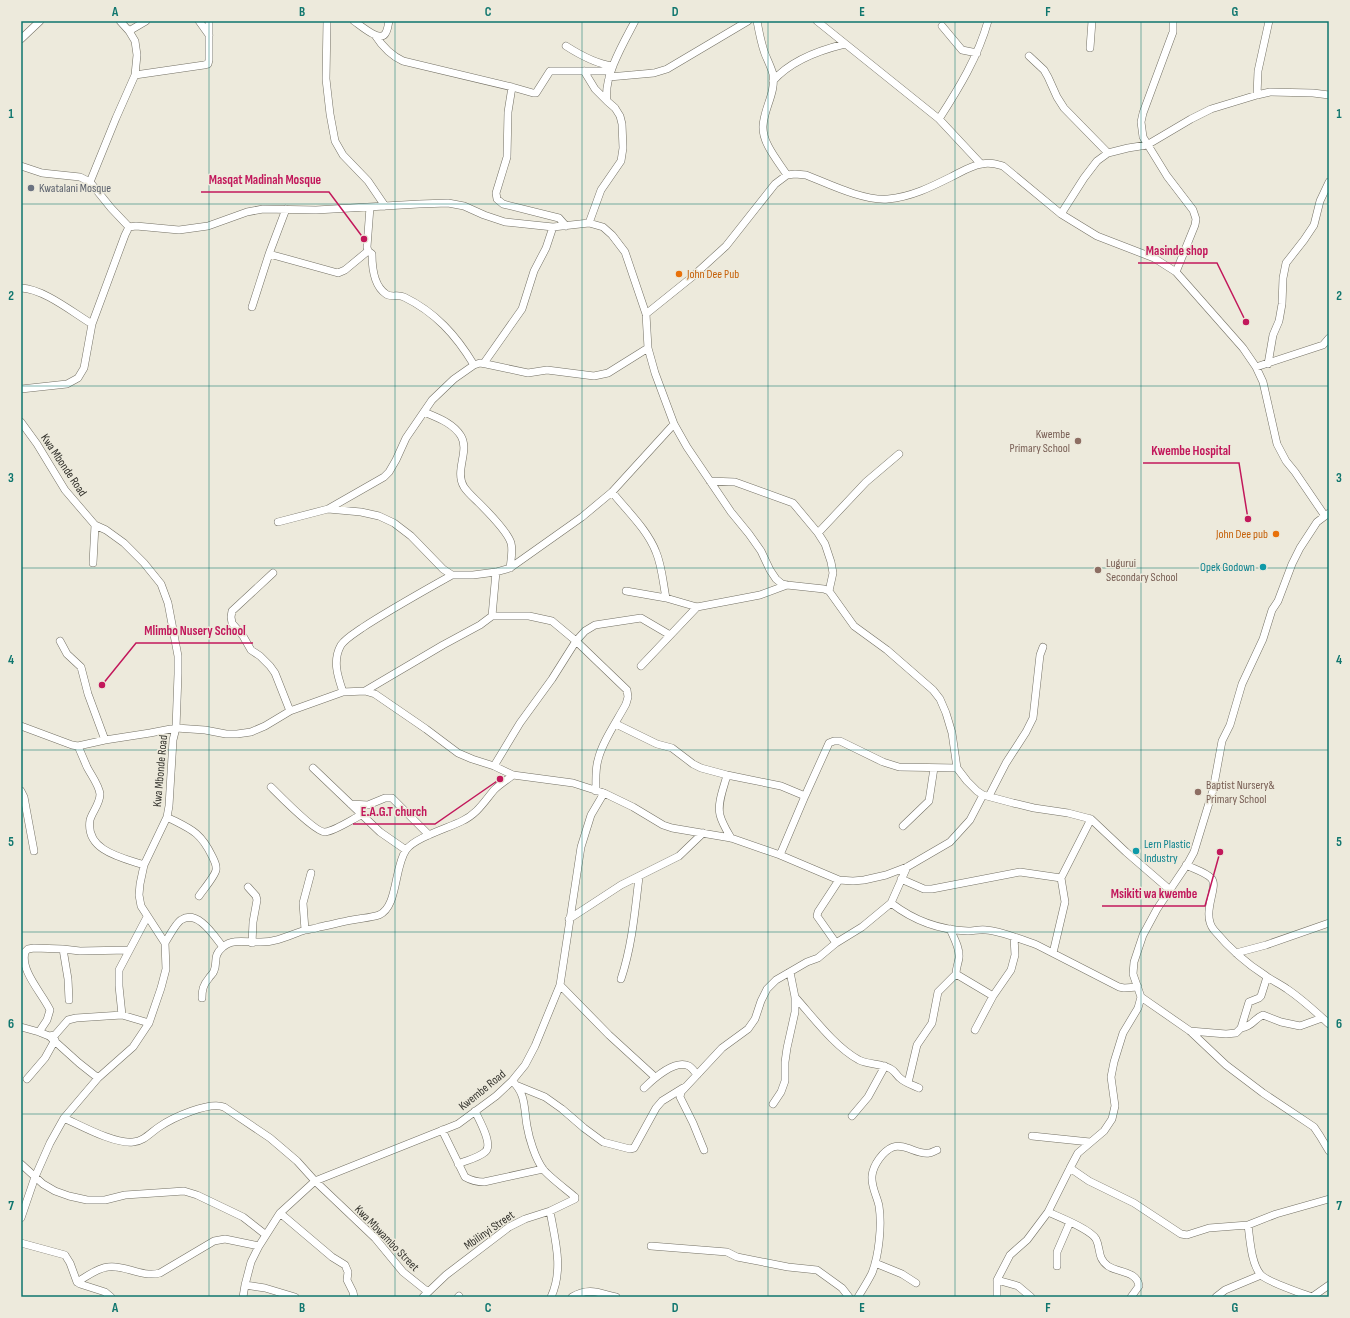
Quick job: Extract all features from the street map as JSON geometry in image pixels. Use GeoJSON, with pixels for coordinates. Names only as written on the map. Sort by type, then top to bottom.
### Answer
{"type":"FeatureCollection","features":[{"type":"Feature","properties":{"kind":"street"},"geometry":{"type":"LineString","coordinates":[[21,39],[40,21]]}},
{"type":"Feature","properties":{"kind":"street"},"geometry":{"type":"LineString","coordinates":[[90,182],[135,74],[135,41],[130,31],[120,21]]}},
{"type":"Feature","properties":{"kind":"street"},"geometry":{"type":"LineString","coordinates":[[130,31],[146,21]]}},
{"type":"Feature","properties":{"kind":"street"},"geometry":{"type":"LineString","coordinates":[[199,21],[209,35]]}},
{"type":"Feature","properties":{"kind":"street"},"geometry":{"type":"LineString","coordinates":[[135,74],[208,64],[209,21]]}},
{"type":"Feature","properties":{"kind":"street"},"geometry":{"type":"LineString","coordinates":[[326,21],[326,79],[335,141],[343,155],[368,181],[385,206]]}},
{"type":"Feature","properties":{"kind":"street"},"geometry":{"type":"LineString","coordinates":[[354,21],[375,35],[390,53],[403,61],[533,93],[536,93],[550,72],[584,71],[654,73],[667,69],[748,21]]}},
{"type":"Feature","properties":{"kind":"street"},"geometry":{"type":"LineString","coordinates":[[375,35],[385,35],[389,21]]}},
{"type":"Feature","properties":{"kind":"street"},"geometry":{"type":"LineString","coordinates":[[607,101],[606,88],[611,72],[635,21]]}},
{"type":"Feature","properties":{"kind":"street"},"geometry":{"type":"LineString","coordinates":[[757,21],[765,53],[773,74],[771,98],[764,117],[763,127],[767,144],[787,175]]}},
{"type":"Feature","properties":{"kind":"street"},"geometry":{"type":"LineString","coordinates":[[816,21],[939,119],[981,164]]}},
{"type":"Feature","properties":{"kind":"street"},"geometry":{"type":"LineString","coordinates":[[939,119],[977,53],[988,21]]}},
{"type":"Feature","properties":{"kind":"street"},"geometry":{"type":"LineString","coordinates":[[1090,48],[1092,21]]}},
{"type":"Feature","properties":{"kind":"street"},"geometry":{"type":"LineString","coordinates":[[1173,21],[1173,32],[1170,42],[1141,122],[1143,137],[1147,145],[1195,215],[1195,225],[1176,272]]}},
{"type":"Feature","properties":{"kind":"street"},"geometry":{"type":"LineString","coordinates":[[1256,95],[1258,71],[1269,21]]}},
{"type":"Feature","properties":{"kind":"street"},"geometry":{"type":"LineString","coordinates":[[942,26],[962,50],[977,53]]}},
{"type":"Feature","properties":{"kind":"street"},"geometry":{"type":"LineString","coordinates":[[773,81],[788,68],[803,59],[830,48],[845,44]]}},
{"type":"Feature","properties":{"kind":"street"},"geometry":{"type":"LineString","coordinates":[[566,46],[581,55],[600,63],[611,72]]}},
{"type":"Feature","properties":{"kind":"street"},"geometry":{"type":"LineString","coordinates":[[1029,56],[1046,74],[1064,108],[1108,153]]}},
{"type":"Feature","properties":{"kind":"street"},"geometry":{"type":"LineString","coordinates":[[584,71],[595,89],[615,108],[620,116],[622,124],[623,148],[621,161],[601,190],[589,223]]}},
{"type":"Feature","properties":{"kind":"street"},"geometry":{"type":"LineString","coordinates":[[512,87],[508,112],[506,157],[496,193],[497,199],[503,204],[559,218],[566,226]]}},
{"type":"Feature","properties":{"kind":"street"},"geometry":{"type":"LineString","coordinates":[[1061,214],[1084,178],[1097,161],[1108,153],[1147,145],[1191,118],[1211,109],[1256,95],[1270,92],[1329,95]]}},
{"type":"Feature","properties":{"kind":"street"},"geometry":{"type":"LineString","coordinates":[[646,314],[692,277],[726,246],[775,184],[787,175],[806,175],[870,198],[886,199],[902,197],[923,190],[964,170],[981,164],[992,163],[1003,166],[1061,214],[1097,236],[1154,258],[1176,272],[1243,348],[1256,367],[1263,382],[1277,444],[1286,461],[1327,514],[1317,522],[1300,548],[1292,564],[1278,601],[1272,610],[1263,639],[1242,684],[1230,725],[1222,742],[1213,790],[1194,852],[1157,909],[1143,935],[1134,962],[1133,974],[1141,997],[1138,1008],[1123,1033],[1114,1062],[1111,1077],[1115,1106],[1112,1119],[1104,1131],[1078,1153],[1048,1212],[1027,1240],[1010,1255],[997,1280],[997,1297]]}},
{"type":"Feature","properties":{"kind":"street"},"geometry":{"type":"LineString","coordinates":[[21,166],[42,173],[80,177],[90,182],[110,208],[130,227]]}},
{"type":"Feature","properties":{"kind":"street"},"geometry":{"type":"LineString","coordinates":[[1268,364],[1273,335],[1279,321],[1286,262],[1314,225],[1320,201],[1329,182]]}},
{"type":"Feature","properties":{"kind":"street"},"geometry":{"type":"LineString","coordinates":[[21,389],[67,384],[78,378],[84,368],[92,324],[125,235],[130,227],[136,226],[179,230],[208,226],[263,208],[316,210],[448,203],[464,206],[505,222],[553,228],[589,223],[603,228],[612,235],[625,252],[646,314],[648,348],[655,373],[674,424],[687,448],[731,512],[761,551],[776,579],[782,584],[824,589],[829,591],[854,626],[887,650],[934,690],[946,713],[952,733],[958,768],[967,781],[986,796],[1034,808],[1068,813],[1091,819],[1170,890]]}},
{"type":"Feature","properties":{"kind":"street"},"geometry":{"type":"LineString","coordinates":[[370,207],[367,239],[368,251],[372,254],[377,283],[385,293],[391,296],[402,296],[434,315],[464,348],[474,365]]}},
{"type":"Feature","properties":{"kind":"street"},"geometry":{"type":"LineString","coordinates":[[252,307],[269,254],[286,209]]}},
{"type":"Feature","properties":{"kind":"street"},"geometry":{"type":"LineString","coordinates":[[484,363],[522,309],[534,271],[546,248],[553,228]]}},
{"type":"Feature","properties":{"kind":"street"},"geometry":{"type":"LineString","coordinates":[[269,254],[338,273],[345,270],[368,251]]}},
{"type":"Feature","properties":{"kind":"street"},"geometry":{"type":"LineString","coordinates":[[21,288],[44,294],[92,324]]}},
{"type":"Feature","properties":{"kind":"street"},"geometry":{"type":"LineString","coordinates":[[1256,367],[1323,345],[1329,338]]}},
{"type":"Feature","properties":{"kind":"street"},"geometry":{"type":"LineString","coordinates":[[278,522],[328,509],[378,481],[389,472],[406,438],[432,400],[454,379],[474,365],[484,363],[528,373],[546,370],[602,375],[608,373],[648,348]]}},
{"type":"Feature","properties":{"kind":"street"},"geometry":{"type":"LineString","coordinates":[[424,412],[444,420],[461,436],[464,446],[460,473],[461,481],[464,488],[486,510],[511,543],[512,551],[510,568]]}},
{"type":"Feature","properties":{"kind":"street","name":"Kwa Mbonde Road"},"geometry":{"type":"LineString","coordinates":[[21,422],[37,444],[65,490],[95,525],[106,530],[124,543],[158,579],[165,590],[178,656],[176,728],[173,740],[169,806],[167,817],[144,865],[139,895],[141,906],[164,944],[166,969],[161,988],[149,1023],[133,1048],[98,1078],[64,1118],[50,1143],[35,1177],[21,1218]]}},
{"type":"Feature","properties":{"kind":"street"},"geometry":{"type":"LineString","coordinates":[[343,692],[336,665],[341,645],[348,637],[452,575],[473,575],[496,572],[510,568],[582,517],[612,492],[674,424]]}},
{"type":"Feature","properties":{"kind":"street"},"geometry":{"type":"LineString","coordinates":[[818,533],[866,482],[898,454]]}},
{"type":"Feature","properties":{"kind":"street"},"geometry":{"type":"LineString","coordinates":[[710,481],[735,482],[793,503],[818,533],[825,544],[833,573],[829,591]]}},
{"type":"Feature","properties":{"kind":"street"},"geometry":{"type":"LineString","coordinates":[[612,492],[645,532],[657,553],[666,598]]}},
{"type":"Feature","properties":{"kind":"street"},"geometry":{"type":"LineString","coordinates":[[328,509],[361,512],[379,516],[394,523],[411,536],[443,569],[452,575]]}},
{"type":"Feature","properties":{"kind":"street"},"geometry":{"type":"LineString","coordinates":[[93,563],[95,525]]}},
{"type":"Feature","properties":{"kind":"street"},"geometry":{"type":"LineString","coordinates":[[492,616],[496,572]]}},
{"type":"Feature","properties":{"kind":"street"},"geometry":{"type":"LineString","coordinates":[[273,573],[232,611],[230,617],[232,623],[243,636],[251,650],[260,656],[273,669],[290,711]]}},
{"type":"Feature","properties":{"kind":"street"},"geometry":{"type":"LineString","coordinates":[[626,591],[666,598],[697,607],[760,595],[787,585]]}},
{"type":"Feature","properties":{"kind":"street"},"geometry":{"type":"LineString","coordinates":[[641,666],[697,607]]}},
{"type":"Feature","properties":{"kind":"street"},"geometry":{"type":"LineString","coordinates":[[365,691],[443,644],[480,625],[492,616],[529,616],[552,621],[576,641],[627,690],[628,697],[626,704],[602,747],[598,760],[596,771],[596,791]]}},
{"type":"Feature","properties":{"kind":"street"},"geometry":{"type":"LineString","coordinates":[[494,766],[520,724],[552,679],[576,641],[585,631],[595,625],[637,618],[644,619],[670,635]]}},
{"type":"Feature","properties":{"kind":"street"},"geometry":{"type":"LineString","coordinates":[[60,641],[67,654],[81,667],[88,694],[106,740]]}},
{"type":"Feature","properties":{"kind":"street"},"geometry":{"type":"LineString","coordinates":[[21,726],[72,746],[176,728],[195,728],[226,734],[237,734],[251,732],[265,726],[290,711],[343,692],[365,691],[375,694],[426,728],[458,753],[494,766],[513,775],[573,784],[604,793],[633,807],[664,825],[681,830],[731,838],[780,855],[839,880],[853,881],[886,875],[907,867],[950,842],[970,820],[1026,732],[1033,718],[1040,655],[1043,647]]}},
{"type":"Feature","properties":{"kind":"street"},"geometry":{"type":"LineString","coordinates":[[616,724],[657,744],[672,748],[693,764],[701,768],[781,786],[805,796]]}},
{"type":"Feature","properties":{"kind":"street"},"geometry":{"type":"LineString","coordinates":[[780,855],[829,743],[840,741],[883,762],[899,767],[958,768]]}},
{"type":"Feature","properties":{"kind":"street"},"geometry":{"type":"LineString","coordinates":[[78,746],[86,766],[99,790],[100,797],[90,820],[90,829],[93,839],[101,848],[112,854],[144,865]]}},
{"type":"Feature","properties":{"kind":"street"},"geometry":{"type":"LineString","coordinates":[[313,768],[380,832],[406,850]]}},
{"type":"Feature","properties":{"kind":"street"},"geometry":{"type":"LineString","coordinates":[[903,826],[929,801],[934,768]]}},
{"type":"Feature","properties":{"kind":"street"},"geometry":{"type":"LineString","coordinates":[[202,998],[203,987],[215,970],[216,956],[223,947],[228,944],[237,942],[252,943],[274,941],[305,930],[338,922],[364,918],[384,911],[390,905],[393,897],[397,876],[406,850],[412,844],[428,835],[445,829],[473,815],[495,790],[513,775]]}},
{"type":"Feature","properties":{"kind":"street"},"geometry":{"type":"LineString","coordinates":[[727,775],[719,811],[731,838]]}},
{"type":"Feature","properties":{"kind":"street"},"geometry":{"type":"LineString","coordinates":[[271,787],[321,832],[333,830],[361,815]]}},
{"type":"Feature","properties":{"kind":"street"},"geometry":{"type":"LineString","coordinates":[[21,791],[24,797],[34,851]]}},
{"type":"Feature","properties":{"kind":"street","name":"Kwembe Road"},"geometry":{"type":"LineString","coordinates":[[244,1297],[245,1284],[251,1262],[259,1246],[280,1213],[314,1180],[458,1124],[496,1096],[512,1081],[525,1065],[535,1046],[560,985],[581,847],[591,815],[604,793]]}},
{"type":"Feature","properties":{"kind":"street"},"geometry":{"type":"LineString","coordinates":[[351,804],[368,806],[385,798],[392,798],[428,835]]}},
{"type":"Feature","properties":{"kind":"street"},"geometry":{"type":"LineString","coordinates":[[167,817],[190,828],[200,835],[216,863],[217,870],[215,875],[199,896]]}},
{"type":"Feature","properties":{"kind":"street"},"geometry":{"type":"LineString","coordinates":[[1053,953],[1065,902],[1061,878],[1091,819]]}},
{"type":"Feature","properties":{"kind":"street"},"geometry":{"type":"LineString","coordinates":[[569,919],[621,886],[679,856],[703,833]]}},
{"type":"Feature","properties":{"kind":"street"},"geometry":{"type":"LineString","coordinates":[[1186,866],[1205,874],[1212,878],[1214,882],[1208,910],[1209,922],[1212,929],[1236,953],[1267,977],[1288,989],[1329,1024]]}},
{"type":"Feature","properties":{"kind":"street"},"geometry":{"type":"LineString","coordinates":[[512,1081],[518,1086],[545,1097],[603,1142],[630,1149],[634,1148],[656,1108],[662,1101],[697,1076],[722,1048],[748,1029],[755,1019],[767,989],[776,980],[818,958],[836,943],[862,927],[891,903],[907,867]]}},
{"type":"Feature","properties":{"kind":"street"},"geometry":{"type":"LineString","coordinates":[[901,879],[916,886],[932,889],[1020,872],[1061,878]]}},
{"type":"Feature","properties":{"kind":"street"},"geometry":{"type":"LineString","coordinates":[[305,930],[302,912],[311,873]]}},
{"type":"Feature","properties":{"kind":"street"},"geometry":{"type":"LineString","coordinates":[[621,979],[628,954],[639,877]]}},
{"type":"Feature","properties":{"kind":"street"},"geometry":{"type":"LineString","coordinates":[[836,943],[817,916],[818,912],[839,880]]}},
{"type":"Feature","properties":{"kind":"street"},"geometry":{"type":"LineString","coordinates":[[248,887],[256,896],[257,900],[252,943]]}},
{"type":"Feature","properties":{"kind":"street"},"geometry":{"type":"LineString","coordinates":[[891,903],[902,912],[916,919],[950,929],[968,931],[986,930],[1014,937],[1037,945],[1119,986],[1124,988],[1138,987]]}},
{"type":"Feature","properties":{"kind":"street"},"geometry":{"type":"LineString","coordinates":[[122,1015],[118,976],[119,970],[147,917]]}},
{"type":"Feature","properties":{"kind":"street"},"geometry":{"type":"LineString","coordinates":[[164,944],[180,920],[193,917],[205,925],[223,947]]}},
{"type":"Feature","properties":{"kind":"street"},"geometry":{"type":"LineString","coordinates":[[1236,953],[1266,945],[1329,923]]}},
{"type":"Feature","properties":{"kind":"street"},"geometry":{"type":"LineString","coordinates":[[908,1083],[917,1045],[932,1023],[938,992],[956,974],[959,951],[950,929]]}},
{"type":"Feature","properties":{"kind":"street"},"geometry":{"type":"LineString","coordinates":[[975,1030],[993,996],[1011,970],[1015,955],[1014,937]]}},
{"type":"Feature","properties":{"kind":"street"},"geometry":{"type":"LineString","coordinates":[[39,1032],[47,1020],[50,1010],[22,961],[25,952],[28,949],[63,949],[80,951],[129,950]]}},
{"type":"Feature","properties":{"kind":"street"},"geometry":{"type":"LineString","coordinates":[[63,949],[68,979],[69,1000]]}},
{"type":"Feature","properties":{"kind":"street"},"geometry":{"type":"LineString","coordinates":[[772,1104],[781,1092],[785,1081],[787,1048],[795,1012],[795,997],[790,972]]}},
{"type":"Feature","properties":{"kind":"street"},"geometry":{"type":"LineString","coordinates":[[956,974],[959,978],[993,996]]}},
{"type":"Feature","properties":{"kind":"street"},"geometry":{"type":"LineString","coordinates":[[1190,1032],[1226,1034],[1236,1033],[1241,1028],[1248,1005],[1250,1002],[1259,998],[1267,977]]}},
{"type":"Feature","properties":{"kind":"street"},"geometry":{"type":"LineString","coordinates":[[560,985],[609,1036],[655,1077]]}},
{"type":"Feature","properties":{"kind":"street"},"geometry":{"type":"LineString","coordinates":[[795,997],[833,1039],[848,1053],[860,1061],[885,1066],[892,1069],[900,1079],[919,1088]]}},
{"type":"Feature","properties":{"kind":"street"},"geometry":{"type":"LineString","coordinates":[[1141,997],[1190,1032],[1226,1065],[1263,1093],[1314,1127],[1329,1151]]}},
{"type":"Feature","properties":{"kind":"street"},"geometry":{"type":"LineString","coordinates":[[27,1079],[45,1058],[52,1038],[68,1020],[76,1018],[122,1015],[149,1023]]}},
{"type":"Feature","properties":{"kind":"street"},"geometry":{"type":"LineString","coordinates":[[1241,1028],[1251,1025],[1263,1015],[1281,1022],[1300,1026],[1322,1018]]}},
{"type":"Feature","properties":{"kind":"street"},"geometry":{"type":"LineString","coordinates":[[21,1026],[52,1038],[98,1078]]}},
{"type":"Feature","properties":{"kind":"street"},"geometry":{"type":"LineString","coordinates":[[644,1088],[655,1077],[682,1064],[691,1067],[697,1076]]}},
{"type":"Feature","properties":{"kind":"street"},"geometry":{"type":"LineString","coordinates":[[852,1116],[868,1097],[885,1066]]}},
{"type":"Feature","properties":{"kind":"street"},"geometry":{"type":"LineString","coordinates":[[442,1130],[465,1177],[470,1180],[484,1182],[543,1169],[531,1142],[527,1128],[522,1094],[518,1086]]}},
{"type":"Feature","properties":{"kind":"street"},"geometry":{"type":"LineString","coordinates":[[685,1086],[680,1097],[704,1150]]}},
{"type":"Feature","properties":{"kind":"street","name":"Kwa Mbwambo Street"},"geometry":{"type":"LineString","coordinates":[[64,1118],[118,1141],[134,1142],[148,1136],[159,1127],[188,1112],[212,1105],[224,1107],[270,1138],[297,1161],[314,1180],[374,1238],[403,1272],[426,1294]]}},
{"type":"Feature","properties":{"kind":"street"},"geometry":{"type":"LineString","coordinates":[[458,1164],[484,1153],[488,1149],[489,1142],[475,1111]]}},
{"type":"Feature","properties":{"kind":"street"},"geometry":{"type":"LineString","coordinates":[[1032,1136],[1090,1142]]}},
{"type":"Feature","properties":{"kind":"street"},"geometry":{"type":"LineString","coordinates":[[858,1297],[871,1274],[875,1263],[880,1220],[872,1175],[876,1164],[883,1154],[894,1147],[901,1146],[927,1153],[937,1150]]}},
{"type":"Feature","properties":{"kind":"street"},"geometry":{"type":"LineString","coordinates":[[21,1164],[49,1188],[69,1196],[87,1200],[105,1200],[125,1195],[184,1192],[197,1195],[243,1216],[266,1235]]}},
{"type":"Feature","properties":{"kind":"street"},"geometry":{"type":"LineString","coordinates":[[1070,1168],[1096,1185],[1134,1203],[1184,1235],[1193,1234],[1209,1228],[1248,1225],[1276,1214],[1329,1199]]}},
{"type":"Feature","properties":{"kind":"street","name":"Mbilinyi Street"},"geometry":{"type":"LineString","coordinates":[[426,1294],[446,1275],[509,1227],[525,1219],[550,1211],[575,1199],[575,1197],[543,1169]]}},
{"type":"Feature","properties":{"kind":"street"},"geometry":{"type":"LineString","coordinates":[[550,1211],[558,1269],[554,1291],[551,1297]]}},
{"type":"Feature","properties":{"kind":"street"},"geometry":{"type":"LineString","coordinates":[[1048,1212],[1070,1222],[1092,1235],[1096,1240],[1100,1256],[1109,1266],[1135,1277],[1139,1281],[1139,1286],[1131,1297]]}},
{"type":"Feature","properties":{"kind":"street"},"geometry":{"type":"LineString","coordinates":[[280,1213],[332,1257],[346,1265],[348,1272],[347,1280],[354,1297]]}},
{"type":"Feature","properties":{"kind":"street"},"geometry":{"type":"LineString","coordinates":[[1057,1266],[1056,1252],[1070,1222]]}},
{"type":"Feature","properties":{"kind":"street"},"geometry":{"type":"LineString","coordinates":[[1248,1225],[1252,1253],[1261,1275],[1271,1281],[1312,1297],[1329,1285]]}},
{"type":"Feature","properties":{"kind":"street"},"geometry":{"type":"LineString","coordinates":[[77,1282],[108,1266],[152,1275],[160,1273],[214,1241],[225,1240],[259,1246]]}},
{"type":"Feature","properties":{"kind":"street"},"geometry":{"type":"LineString","coordinates":[[21,1243],[65,1255],[70,1263],[77,1282],[106,1292],[111,1297]]}},
{"type":"Feature","properties":{"kind":"street"},"geometry":{"type":"LineString","coordinates":[[651,1246],[728,1252],[737,1257],[788,1267],[817,1270],[837,1285],[849,1297]]}},
{"type":"Feature","properties":{"kind":"street"},"geometry":{"type":"LineString","coordinates":[[875,1263],[902,1274],[916,1283]]}},
{"type":"Feature","properties":{"kind":"street"},"geometry":{"type":"LineString","coordinates":[[1216,1297],[1225,1290],[1261,1275]]}},
{"type":"Feature","properties":{"kind":"street"},"geometry":{"type":"LineString","coordinates":[[997,1280],[1018,1286],[1031,1297]]}},
{"type":"Feature","properties":{"kind":"street"},"geometry":{"type":"LineString","coordinates":[[245,1284],[266,1288],[295,1297]]}},
{"type":"Feature","properties":{"kind":"street"},"geometry":{"type":"LineString","coordinates":[[572,1297],[580,1292],[586,1291],[616,1297]]}},
{"type":"Feature","properties":{"kind":"place","name":"Kwatalani Mosque"},"geometry":{"type":"Point","coordinates":[31,188]}},
{"type":"Feature","properties":{"kind":"place","name":"Masqat Madinah Mosque"},"geometry":{"type":"Point","coordinates":[364,239]}},
{"type":"Feature","properties":{"kind":"place","name":"John Dee Pub"},"geometry":{"type":"Point","coordinates":[679,274]}},
{"type":"Feature","properties":{"kind":"place","name":"Masinde shop"},"geometry":{"type":"Point","coordinates":[1246,322]}},
{"type":"Feature","properties":{"kind":"place","name":"Kwembe Primary School"},"geometry":{"type":"Point","coordinates":[1078,441]}},
{"type":"Feature","properties":{"kind":"place","name":"Kwembe Hospital"},"geometry":{"type":"Point","coordinates":[1248,519]}},
{"type":"Feature","properties":{"kind":"place","name":"John Dee pub"},"geometry":{"type":"Point","coordinates":[1276,534]}},
{"type":"Feature","properties":{"kind":"place","name":"Opek Godown"},"geometry":{"type":"Point","coordinates":[1263,567]}},
{"type":"Feature","properties":{"kind":"place","name":"Lugurui Secondary School"},"geometry":{"type":"Point","coordinates":[1098,570]}},
{"type":"Feature","properties":{"kind":"place","name":"Mlimbo Nusery School"},"geometry":{"type":"Point","coordinates":[102,685]}},
{"type":"Feature","properties":{"kind":"place","name":"E.A.G.T church"},"geometry":{"type":"Point","coordinates":[500,779]}},
{"type":"Feature","properties":{"kind":"place","name":"Baptist Nursery& Primary School"},"geometry":{"type":"Point","coordinates":[1198,792]}},
{"type":"Feature","properties":{"kind":"place","name":"Lern Plastic Industry"},"geometry":{"type":"Point","coordinates":[1136,851]}},
{"type":"Feature","properties":{"kind":"place","name":"Msikiti wa kwembe"},"geometry":{"type":"Point","coordinates":[1220,852]}}]}
